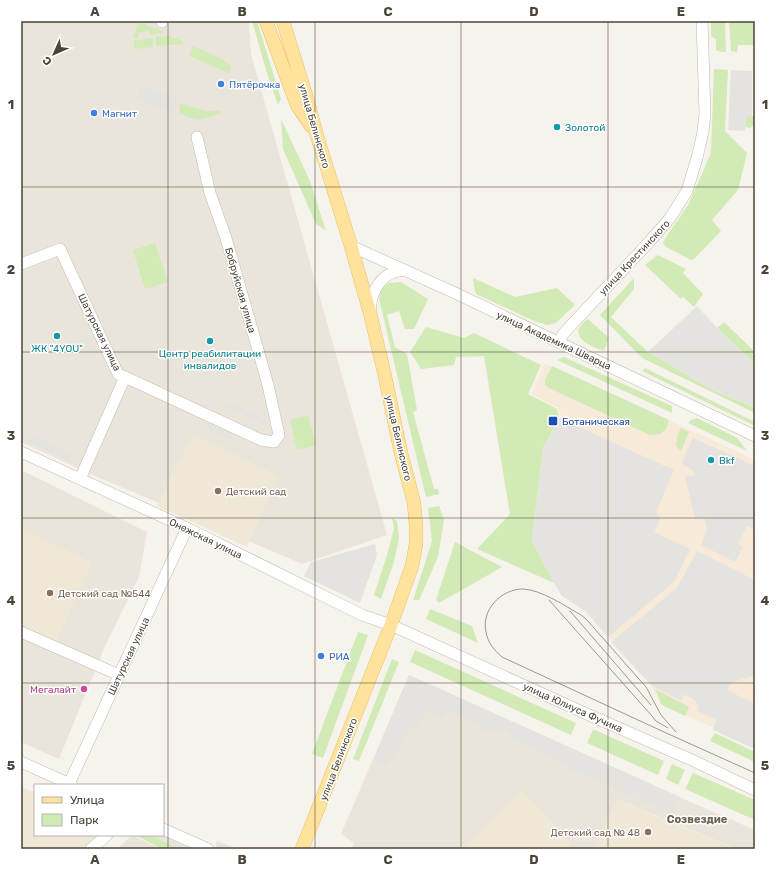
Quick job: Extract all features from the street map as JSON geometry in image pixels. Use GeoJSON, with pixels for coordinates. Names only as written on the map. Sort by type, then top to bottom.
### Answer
{"type":"FeatureCollection","features":[{"type":"Feature","properties":{"kind":"main road"},"geometry":{"type":"LineString","coordinates":[[266,21],[297,105],[317,136]]}},
{"type":"Feature","properties":{"kind":"main road","name":"улица Белинского"},"geometry":{"type":"LineString","coordinates":[[283,21],[370,313],[414,503],[416,525],[416,544],[412,566],[391,625],[302,849]]}},
{"type":"Feature","properties":{"kind":"street","name":"улица Крестинского"},"geometry":{"type":"LineString","coordinates":[[559,342],[563,334],[670,218],[687,191],[698,158],[705,114],[702,21]]}},
{"type":"Feature","properties":{"kind":"street","name":"Бобруйская улица"},"geometry":{"type":"LineString","coordinates":[[125,377],[261,440],[274,442],[279,435],[268,385],[226,238],[210,193],[198,137]]}},
{"type":"Feature","properties":{"kind":"street","name":"улица Академика Шварца"},"geometry":{"type":"LineString","coordinates":[[351,246],[559,342],[755,436]]}},
{"type":"Feature","properties":{"kind":"street","name":"Шатурская улица"},"geometry":{"type":"LineString","coordinates":[[21,264],[60,249],[118,374],[125,377],[80,479]]}},
{"type":"Feature","properties":{"kind":"street"},"geometry":{"type":"LineString","coordinates":[[370,313],[372,296],[379,283],[391,273],[403,271],[409,272]]}},
{"type":"Feature","properties":{"kind":"street","name":"Онежская улица"},"geometry":{"type":"LineString","coordinates":[[21,452],[187,528],[362,614],[391,625]]}},
{"type":"Feature","properties":{"kind":"street","name":"Шатурская улица"},"geometry":{"type":"LineString","coordinates":[[70,784],[187,528]]}},
{"type":"Feature","properties":{"kind":"street","name":"улица Юлиуса Фучика"},"geometry":{"type":"LineString","coordinates":[[391,625],[692,760],[755,790]]}},
{"type":"Feature","properties":{"kind":"street"},"geometry":{"type":"LineString","coordinates":[[21,632],[119,675]]}},
{"type":"Feature","properties":{"kind":"street"},"geometry":{"type":"LineString","coordinates":[[21,762],[70,784]]}},
{"type":"Feature","properties":{"kind":"street"},"geometry":{"type":"LineString","coordinates":[[164,829],[208,849]]}},
{"type":"Feature","properties":{"kind":"street"},"geometry":{"type":"LineString","coordinates":[[91,849],[106,836]]}},
{"type":"Feature","properties":{"kind":"shaded area"},"geometry":{"type":"Polygon","coordinates":[[[21,21],[249,21],[251,54],[387,535],[302,564],[88,473],[21,442],[21,21]]]}},
{"type":"Feature","properties":{"kind":"shaded area"},"geometry":{"type":"Polygon","coordinates":[[[731,70],[752,71],[752,116],[746,117],[745,131],[728,130],[731,70]]]}},
{"type":"Feature","properties":{"kind":"shaded area"},"geometry":{"type":"Polygon","coordinates":[[[140,85],[178,97],[174,113],[137,99],[140,85]]]}},
{"type":"Feature","properties":{"kind":"shaded area"},"geometry":{"type":"Polygon","coordinates":[[[697,306],[717,328],[755,364],[755,408],[713,390],[648,352],[697,306]]]}},
{"type":"Feature","properties":{"kind":"shaded area"},"geometry":{"type":"Polygon","coordinates":[[[544,364],[552,366],[755,460],[755,745],[661,705],[650,683],[586,610],[544,449],[561,418],[558,408],[532,394],[544,364]]]}},
{"type":"Feature","properties":{"kind":"shaded area"},"geometry":{"type":"Polygon","coordinates":[[[226,402],[267,419],[265,424],[224,407],[226,402]]]}},
{"type":"Feature","properties":{"kind":"shaded area"},"geometry":{"type":"Polygon","coordinates":[[[559,418],[674,470],[656,512],[660,519],[654,532],[690,549],[674,582],[608,637],[585,611],[562,596],[532,541],[543,449],[559,418]]]}},
{"type":"Feature","properties":{"kind":"shaded area"},"geometry":{"type":"Polygon","coordinates":[[[208,423],[234,435],[231,440],[206,429],[208,423]]]}},
{"type":"Feature","properties":{"kind":"shaded area"},"geometry":{"type":"Polygon","coordinates":[[[21,430],[72,454],[68,461],[21,439],[21,430]]]}},
{"type":"Feature","properties":{"kind":"shaded area","name":"Детский сад"},"geometry":{"type":"Polygon","coordinates":[[[193,434],[279,476],[247,547],[157,506],[193,434]]]}},
{"type":"Feature","properties":{"kind":"shaded area"},"geometry":{"type":"Polygon","coordinates":[[[693,438],[755,466],[755,530],[747,526],[738,544],[743,547],[735,562],[701,545],[707,530],[704,517],[695,519],[685,477],[695,475],[694,471],[682,464],[693,438]]]}},
{"type":"Feature","properties":{"kind":"shaded area"},"geometry":{"type":"Polygon","coordinates":[[[21,470],[147,532],[139,577],[105,646],[59,759],[21,742],[21,470]]]}},
{"type":"Feature","properties":{"kind":"shaded area","name":"Детский сад №544"},"geometry":{"type":"Polygon","coordinates":[[[21,529],[92,562],[56,641],[21,625],[21,529]]]}},
{"type":"Feature","properties":{"kind":"shaded area"},"geometry":{"type":"Polygon","coordinates":[[[375,544],[377,555],[360,603],[304,576],[311,562],[375,544]]]}},
{"type":"Feature","properties":{"kind":"shaded area"},"geometry":{"type":"Polygon","coordinates":[[[697,551],[755,580],[755,673],[753,676],[731,683],[727,690],[755,704],[755,749],[713,730],[716,720],[699,712],[698,705],[695,700],[686,695],[683,696],[681,701],[651,685],[611,642],[677,588],[697,551]]]}},
{"type":"Feature","properties":{"kind":"shaded area"},"geometry":{"type":"Polygon","coordinates":[[[409,675],[755,830],[755,849],[737,849],[618,800],[596,849],[352,849],[354,843],[341,834],[409,675]]]}},
{"type":"Feature","properties":{"kind":"shaded area"},"geometry":{"type":"Polygon","coordinates":[[[409,675],[680,797],[672,815],[559,764],[556,759],[511,738],[505,730],[488,732],[448,711],[444,719],[426,711],[417,730],[410,727],[400,749],[383,767],[373,761],[409,675]]]}},
{"type":"Feature","properties":{"kind":"shaded area"},"geometry":{"type":"Polygon","coordinates":[[[21,787],[34,793],[34,836],[98,836],[84,849],[21,849],[21,787]]]}},
{"type":"Feature","properties":{"kind":"shaded area"},"geometry":{"type":"Polygon","coordinates":[[[521,789],[572,844],[567,849],[464,849],[521,789]]]}},
{"type":"Feature","properties":{"kind":"shaded area","name":"Детский сад № 48"},"geometry":{"type":"Polygon","coordinates":[[[617,800],[736,849],[598,849],[598,840],[617,800]]]}},
{"type":"Feature","properties":{"kind":"shaded area"},"geometry":{"type":"Polygon","coordinates":[[[131,836],[134,836],[160,849],[117,849],[131,836]]]}},
{"type":"Feature","properties":{"kind":"shaded area"},"geometry":{"type":"Polygon","coordinates":[[[153,836],[164,836],[192,849],[179,849],[153,836]]]}},
{"type":"Feature","properties":{"kind":"shaded area"},"geometry":{"type":"Polygon","coordinates":[[[217,841],[237,849],[219,849],[215,847],[217,841]]]}},
{"type":"Feature","properties":{"kind":"green space"},"geometry":{"type":"Polygon","coordinates":[[[252,21],[257,21],[281,99],[278,105],[266,70],[252,21]]]}},
{"type":"Feature","properties":{"kind":"green space"},"geometry":{"type":"Polygon","coordinates":[[[711,21],[725,21],[726,52],[716,50],[716,39],[711,36],[711,21]]]}},
{"type":"Feature","properties":{"kind":"green space"},"geometry":{"type":"Polygon","coordinates":[[[729,21],[755,21],[755,45],[738,45],[737,52],[731,51],[729,21]]]}},
{"type":"Feature","properties":{"kind":"green space"},"geometry":{"type":"Polygon","coordinates":[[[139,23],[165,32],[151,35],[149,30],[138,33],[138,38],[133,38],[139,23]]]}},
{"type":"Feature","properties":{"kind":"green space"},"geometry":{"type":"Polygon","coordinates":[[[169,36],[183,41],[183,44],[156,46],[156,37],[169,36]]]}},
{"type":"Feature","properties":{"kind":"green space"},"geometry":{"type":"Polygon","coordinates":[[[153,38],[153,47],[134,49],[134,41],[153,38]]]}},
{"type":"Feature","properties":{"kind":"green space"},"geometry":{"type":"Polygon","coordinates":[[[193,46],[222,59],[230,65],[231,68],[229,73],[189,56],[193,46]]]}},
{"type":"Feature","properties":{"kind":"green space"},"geometry":{"type":"Polygon","coordinates":[[[714,69],[728,70],[725,131],[747,153],[738,190],[712,220],[721,231],[694,259],[691,260],[666,247],[663,243],[688,205],[711,153],[714,69]]]}},
{"type":"Feature","properties":{"kind":"green space"},"geometry":{"type":"Polygon","coordinates":[[[179,104],[208,111],[220,111],[221,114],[197,120],[180,114],[179,104]]]}},
{"type":"Feature","properties":{"kind":"green space"},"geometry":{"type":"Polygon","coordinates":[[[746,116],[755,116],[754,125],[750,128],[745,127],[746,116]]]}},
{"type":"Feature","properties":{"kind":"green space"},"geometry":{"type":"Polygon","coordinates":[[[281,119],[310,181],[326,231],[316,224],[283,149],[281,119]]]}},
{"type":"Feature","properties":{"kind":"green space"},"geometry":{"type":"Polygon","coordinates":[[[155,243],[168,282],[145,289],[133,250],[155,243]]]}},
{"type":"Feature","properties":{"kind":"green space"},"geometry":{"type":"Polygon","coordinates":[[[658,255],[686,269],[683,273],[703,294],[694,307],[683,297],[681,299],[645,265],[658,255]]]}},
{"type":"Feature","properties":{"kind":"green space"},"geometry":{"type":"Polygon","coordinates":[[[473,278],[515,297],[557,288],[575,305],[556,323],[547,325],[534,321],[476,294],[473,278]]]}},
{"type":"Feature","properties":{"kind":"green space"},"geometry":{"type":"Polygon","coordinates":[[[634,278],[634,289],[611,317],[648,352],[713,390],[755,408],[755,413],[642,358],[600,315],[634,278]]]}},
{"type":"Feature","properties":{"kind":"green space"},"geometry":{"type":"Polygon","coordinates":[[[401,282],[428,299],[414,329],[405,329],[399,311],[387,315],[395,347],[407,354],[417,410],[413,412],[434,489],[438,489],[439,494],[426,497],[379,299],[381,289],[389,283],[401,282]]]}},
{"type":"Feature","properties":{"kind":"green space"},"geometry":{"type":"Polygon","coordinates":[[[588,319],[609,338],[604,351],[587,343],[578,333],[579,328],[588,319]]]}},
{"type":"Feature","properties":{"kind":"green space"},"geometry":{"type":"Polygon","coordinates":[[[724,322],[755,352],[755,364],[717,328],[724,322]]]}},
{"type":"Feature","properties":{"kind":"green space"},"geometry":{"type":"Polygon","coordinates":[[[426,327],[464,338],[474,333],[541,365],[528,394],[557,409],[559,418],[543,449],[532,541],[554,583],[477,549],[510,514],[484,356],[456,357],[454,365],[421,369],[410,352],[426,327]]]}},
{"type":"Feature","properties":{"kind":"green space"},"geometry":{"type":"Polygon","coordinates":[[[564,357],[672,406],[672,413],[557,360],[564,357]]]}},
{"type":"Feature","properties":{"kind":"green space"},"geometry":{"type":"Polygon","coordinates":[[[552,366],[669,420],[666,429],[660,434],[650,435],[549,388],[545,385],[545,380],[552,366]]]}},
{"type":"Feature","properties":{"kind":"green space"},"geometry":{"type":"Polygon","coordinates":[[[645,368],[755,422],[755,426],[642,371],[645,368]]]}},
{"type":"Feature","properties":{"kind":"green space"},"geometry":{"type":"Polygon","coordinates":[[[308,415],[316,445],[297,450],[290,420],[308,415]]]}},
{"type":"Feature","properties":{"kind":"green space"},"geometry":{"type":"Polygon","coordinates":[[[697,418],[737,438],[747,451],[688,423],[697,418]]]}},
{"type":"Feature","properties":{"kind":"green space"},"geometry":{"type":"Polygon","coordinates":[[[681,428],[689,432],[681,451],[676,446],[678,433],[681,428]]]}},
{"type":"Feature","properties":{"kind":"green space"},"geometry":{"type":"Polygon","coordinates":[[[439,506],[444,520],[438,557],[419,600],[413,600],[432,541],[428,508],[439,506]]]}},
{"type":"Feature","properties":{"kind":"green space"},"geometry":{"type":"Polygon","coordinates":[[[392,518],[397,521],[399,538],[394,562],[381,599],[374,595],[394,529],[392,518]]]}},
{"type":"Feature","properties":{"kind":"green space"},"geometry":{"type":"Polygon","coordinates":[[[455,542],[502,567],[439,603],[436,600],[455,542]]]}},
{"type":"Feature","properties":{"kind":"green space"},"geometry":{"type":"Polygon","coordinates":[[[430,609],[472,626],[478,643],[426,619],[430,609]]]}},
{"type":"Feature","properties":{"kind":"green space"},"geometry":{"type":"Polygon","coordinates":[[[358,632],[368,635],[323,758],[312,754],[358,632]]]}},
{"type":"Feature","properties":{"kind":"green space"},"geometry":{"type":"Polygon","coordinates":[[[415,650],[576,723],[571,735],[410,662],[415,650]]]}},
{"type":"Feature","properties":{"kind":"green space"},"geometry":{"type":"Polygon","coordinates":[[[392,659],[399,662],[359,761],[353,759],[392,659]]]}},
{"type":"Feature","properties":{"kind":"green space"},"geometry":{"type":"Polygon","coordinates":[[[655,689],[689,707],[685,716],[662,705],[655,689]]]}},
{"type":"Feature","properties":{"kind":"green space"},"geometry":{"type":"Polygon","coordinates":[[[593,730],[664,761],[658,775],[587,743],[593,730]]]}},
{"type":"Feature","properties":{"kind":"green space"},"geometry":{"type":"Polygon","coordinates":[[[715,733],[755,752],[755,762],[710,741],[715,733]]]}},
{"type":"Feature","properties":{"kind":"green space"},"geometry":{"type":"Polygon","coordinates":[[[672,764],[685,770],[678,785],[666,779],[672,764]]]}},
{"type":"Feature","properties":{"kind":"green space"},"geometry":{"type":"Polygon","coordinates":[[[693,773],[755,800],[755,820],[685,789],[693,773]]]}},
{"type":"Feature","properties":{"kind":"green space"},"geometry":{"type":"Polygon","coordinates":[[[137,836],[153,836],[179,849],[162,849],[137,836]]]}},
{"type":"Feature","properties":{"kind":"tram line"},"geometry":{"type":"LineString","coordinates":[[676,732],[661,715],[646,687],[581,615],[545,595],[530,590],[515,590],[507,593],[494,602],[487,616],[485,624],[486,632],[488,640],[496,652],[502,657],[755,773]]}},
{"type":"Feature","properties":{"kind":"tram line"},"geometry":{"type":"LineString","coordinates":[[549,600],[656,721],[668,728]]}},
{"type":"Feature","properties":{"kind":"tram line"},"geometry":{"type":"LineString","coordinates":[[570,611],[651,705]]}},
{"type":"Feature","properties":{"kind":"place","name":"Пятёрочка"},"geometry":{"type":"Point","coordinates":[221,84]}},
{"type":"Feature","properties":{"kind":"place","name":"Магнит"},"geometry":{"type":"Point","coordinates":[94,113]}},
{"type":"Feature","properties":{"kind":"place","name":"Золотой"},"geometry":{"type":"Point","coordinates":[557,127]}},
{"type":"Feature","properties":{"kind":"place","name":"ЖК \"4YOU\""},"geometry":{"type":"Point","coordinates":[57,336]}},
{"type":"Feature","properties":{"kind":"place","name":"Центр реабилитации инвалидов"},"geometry":{"type":"Point","coordinates":[210,341]}},
{"type":"Feature","properties":{"kind":"place","name":"Ботаническая"},"geometry":{"type":"Point","coordinates":[553,421]}},
{"type":"Feature","properties":{"kind":"place","name":"Bkf"},"geometry":{"type":"Point","coordinates":[711,460]}},
{"type":"Feature","properties":{"kind":"place","name":"Детский сад"},"geometry":{"type":"Point","coordinates":[218,491]}},
{"type":"Feature","properties":{"kind":"place","name":"Детский сад №544"},"geometry":{"type":"Point","coordinates":[50,593]}},
{"type":"Feature","properties":{"kind":"place","name":"РИА"},"geometry":{"type":"Point","coordinates":[321,656]}},
{"type":"Feature","properties":{"kind":"place","name":"Мегалайт"},"geometry":{"type":"Point","coordinates":[84,689]}},
{"type":"Feature","properties":{"kind":"place","name":"Детский сад № 48"},"geometry":{"type":"Point","coordinates":[648,832]}},
{"type":"Feature","properties":{"kind":"district","name":"Созвездие"},"geometry":{"type":"Point","coordinates":[697,819]}}]}
